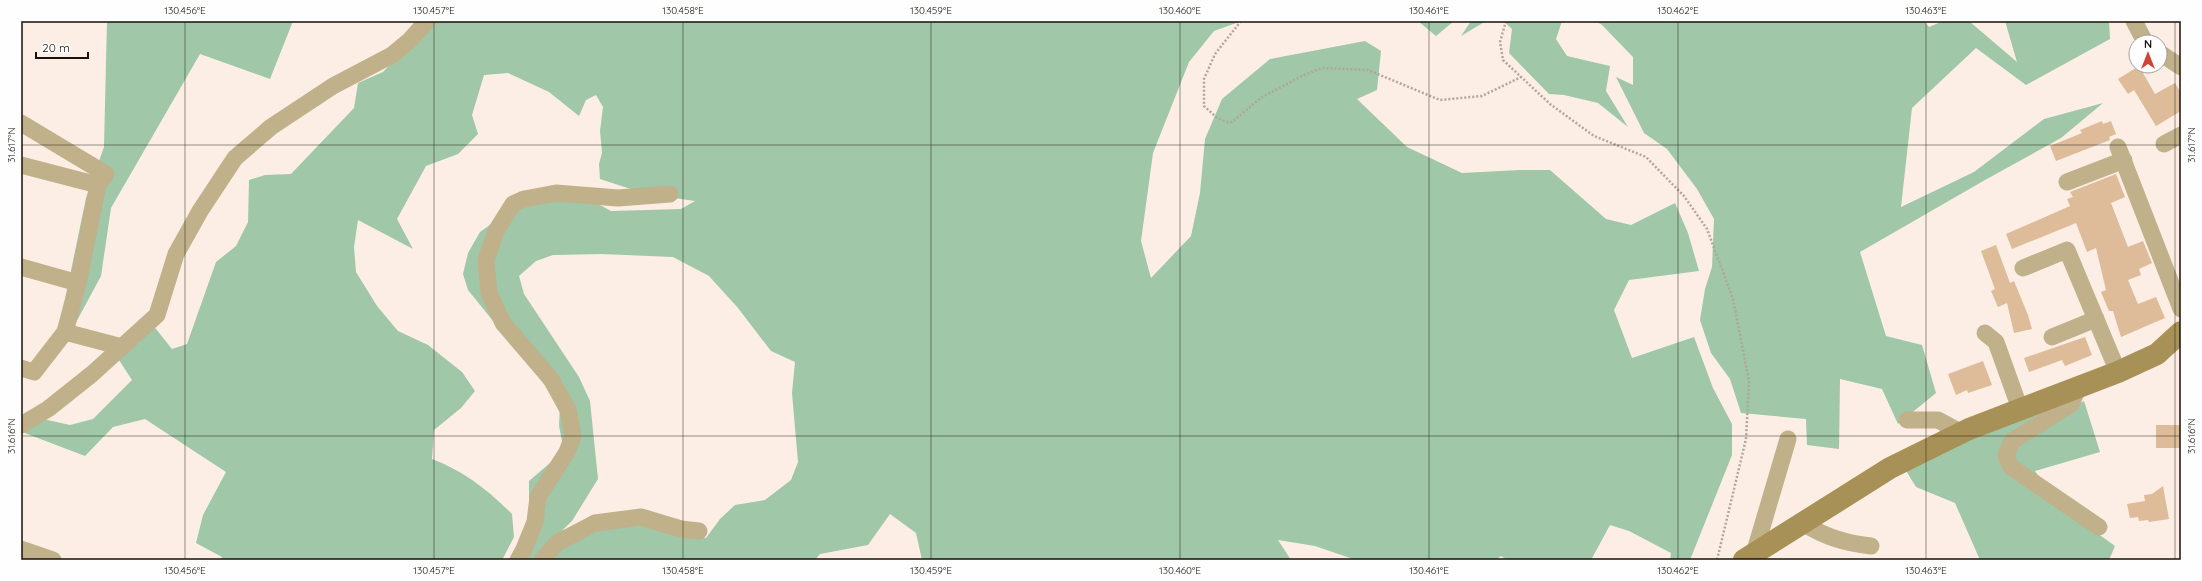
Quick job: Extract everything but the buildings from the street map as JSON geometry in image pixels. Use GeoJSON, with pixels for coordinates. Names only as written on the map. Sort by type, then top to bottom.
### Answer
{"type":"FeatureCollection","features":[{"type":"Feature","properties":{"kind":"street"},"geometry":{"type":"LineString","coordinates":[[21,425],[48,409],[92,374],[157,315],[176,254],[200,210],[235,158],[271,127],[327,90],[392,55],[410,40],[427,21]]}},
{"type":"Feature","properties":{"kind":"street"},"geometry":{"type":"LineString","coordinates":[[2134,21],[2141,34]]}},
{"type":"Feature","properties":{"kind":"street"},"geometry":{"type":"LineString","coordinates":[[2168,58],[2181,67]]}},
{"type":"Feature","properties":{"kind":"street"},"geometry":{"type":"LineString","coordinates":[[21,123],[106,174],[98,185],[78,283],[65,332],[34,372],[21,368]]}},
{"type":"Feature","properties":{"kind":"street"},"geometry":{"type":"LineString","coordinates":[[2164,144],[2181,135]]}},
{"type":"Feature","properties":{"kind":"street"},"geometry":{"type":"LineString","coordinates":[[2067,182],[2121,153],[2181,309]]}},
{"type":"Feature","properties":{"kind":"street"},"geometry":{"type":"LineString","coordinates":[[21,165],[98,185]]}},
{"type":"Feature","properties":{"kind":"street"},"geometry":{"type":"LineString","coordinates":[[518,560],[524,550],[535,522],[538,497],[567,452],[573,436],[568,410],[551,379],[503,323],[489,293],[486,260],[496,231],[513,204],[524,199],[556,193],[618,198],[670,194]]}},
{"type":"Feature","properties":{"kind":"street"},"geometry":{"type":"LineString","coordinates":[[2024,268],[2067,250],[2118,372]]}},
{"type":"Feature","properties":{"kind":"street"},"geometry":{"type":"LineString","coordinates":[[21,267],[78,283]]}},
{"type":"Feature","properties":{"kind":"street"},"geometry":{"type":"LineString","coordinates":[[2052,337],[2096,319]]}},
{"type":"Feature","properties":{"kind":"street"},"geometry":{"type":"LineString","coordinates":[[65,332],[122,347]]}},
{"type":"Feature","properties":{"kind":"street"},"geometry":{"type":"LineString","coordinates":[[1749,557],[1890,468],[1962,433],[2020,409],[2118,372],[2156,354],[2181,332]]}},
{"type":"Feature","properties":{"kind":"street"},"geometry":{"type":"LineString","coordinates":[[1985,333],[1996,342],[2020,409]]}},
{"type":"Feature","properties":{"kind":"street"},"geometry":{"type":"LineString","coordinates":[[2078,388],[2071,404],[2012,441],[2006,456],[2011,467],[2099,527]]}},
{"type":"Feature","properties":{"kind":"street"},"geometry":{"type":"LineString","coordinates":[[1907,420],[1938,420],[1962,433]]}},
{"type":"Feature","properties":{"kind":"street"},"geometry":{"type":"LineString","coordinates":[[1749,557],[1788,439]]}},
{"type":"Feature","properties":{"kind":"street"},"geometry":{"type":"LineString","coordinates":[[542,560],[557,543],[595,523],[641,517],[681,529],[699,531]]}},
{"type":"Feature","properties":{"kind":"street"},"geometry":{"type":"LineString","coordinates":[[1803,523],[1820,534],[1845,543],[1871,546]]}},
{"type":"Feature","properties":{"kind":"street"},"geometry":{"type":"LineString","coordinates":[[21,549],[53,560]]}},
{"type":"Feature","properties":{"kind":"path"},"geometry":{"type":"LineString","coordinates":[[1241,21],[1215,54],[1204,79],[1204,106],[1216,117],[1226,122],[1232,122],[1262,98],[1304,75],[1322,68],[1368,70],[1440,100],[1482,96],[1521,77]]}},
{"type":"Feature","properties":{"kind":"path"},"geometry":{"type":"LineString","coordinates":[[1506,21],[1500,42],[1503,60],[1550,104],[1594,136],[1646,157],[1684,196],[1707,229],[1733,299],[1749,381],[1746,439],[1717,560]]}},
{"type":"Feature","properties":{"kind":"green space"},"geometry":{"type":"Polygon","coordinates":[[[107,21],[293,21],[270,79],[200,54],[111,208],[101,276],[73,328],[62,314],[86,198],[104,147],[107,21]]]}},
{"type":"Feature","properties":{"kind":"green space"},"geometry":{"type":"Polygon","coordinates":[[[427,21],[1242,21],[1214,31],[1189,62],[1153,153],[1141,241],[1151,278],[1191,236],[1200,193],[1205,139],[1222,99],[1270,59],[1365,41],[1381,51],[1377,90],[1357,99],[1407,147],[1462,173],[1550,170],[1606,219],[1631,225],[1675,203],[1688,233],[1699,271],[1629,280],[1614,310],[1632,358],[1694,337],[1713,388],[1732,424],[1732,455],[1690,560],[1670,560],[1671,553],[1629,531],[1610,525],[1591,560],[1507,560],[1501,556],[1496,560],[1356,560],[1315,546],[1278,540],[1291,560],[922,560],[916,533],[890,514],[868,545],[820,554],[815,560],[547,560],[588,530],[643,522],[706,538],[720,519],[735,505],[765,500],[791,480],[798,462],[792,393],[795,362],[771,351],[738,308],[709,276],[673,257],[602,254],[553,255],[536,261],[519,276],[524,294],[579,377],[590,401],[598,479],[572,521],[532,560],[516,560],[529,520],[529,481],[564,451],[559,426],[560,404],[468,290],[463,274],[468,253],[480,232],[535,193],[587,198],[611,211],[681,209],[695,201],[646,194],[600,179],[599,164],[602,153],[600,131],[603,107],[596,95],[586,100],[579,116],[549,92],[508,73],[484,75],[472,115],[478,134],[458,154],[426,166],[397,219],[413,249],[358,220],[354,247],[356,272],[377,306],[398,331],[428,345],[462,372],[475,391],[461,408],[434,430],[432,459],[465,475],[494,497],[512,514],[514,537],[502,560],[221,560],[222,557],[196,543],[203,515],[226,472],[145,419],[113,427],[85,456],[22,432],[43,419],[70,425],[93,419],[132,380],[117,357],[152,324],[172,349],[187,344],[216,262],[236,246],[248,222],[249,180],[265,175],[291,174],[354,108],[358,83],[383,72],[422,31],[427,21]]]}},
{"type":"Feature","properties":{"kind":"green space"},"geometry":{"type":"Polygon","coordinates":[[[1418,21],[1454,21],[1436,36],[1418,21]]]}},
{"type":"Feature","properties":{"kind":"green space"},"geometry":{"type":"Polygon","coordinates":[[[1471,21],[1486,21],[1461,36],[1471,21]]]}},
{"type":"Feature","properties":{"kind":"green space"},"geometry":{"type":"Polygon","coordinates":[[[1503,21],[1562,21],[1556,39],[1567,56],[1610,66],[1606,91],[1628,127],[1598,103],[1564,95],[1549,94],[1509,53],[1512,29],[1503,21]]]}},
{"type":"Feature","properties":{"kind":"green space"},"geometry":{"type":"Polygon","coordinates":[[[1593,21],[1924,21],[1929,27],[1943,21],[1969,21],[2017,62],[2005,21],[2109,21],[2110,39],[2026,85],[1976,48],[1912,108],[1901,207],[1974,172],[2044,119],[2103,103],[2061,138],[1860,252],[1886,336],[1922,345],[1936,393],[1898,424],[1882,389],[1840,379],[1839,449],[1807,445],[1806,419],[1741,413],[1730,379],[1711,353],[1700,320],[1705,289],[1712,267],[1714,219],[1697,189],[1667,149],[1644,133],[1616,77],[1633,85],[1633,57],[1601,24],[1593,21]]]}},
{"type":"Feature","properties":{"kind":"green space"},"geometry":{"type":"Polygon","coordinates":[[[2084,401],[2100,452],[2035,471],[2057,504],[2115,546],[2109,560],[1980,560],[1955,503],[1916,487],[1905,469],[2020,413],[2059,413],[2084,401]]]}}]}
